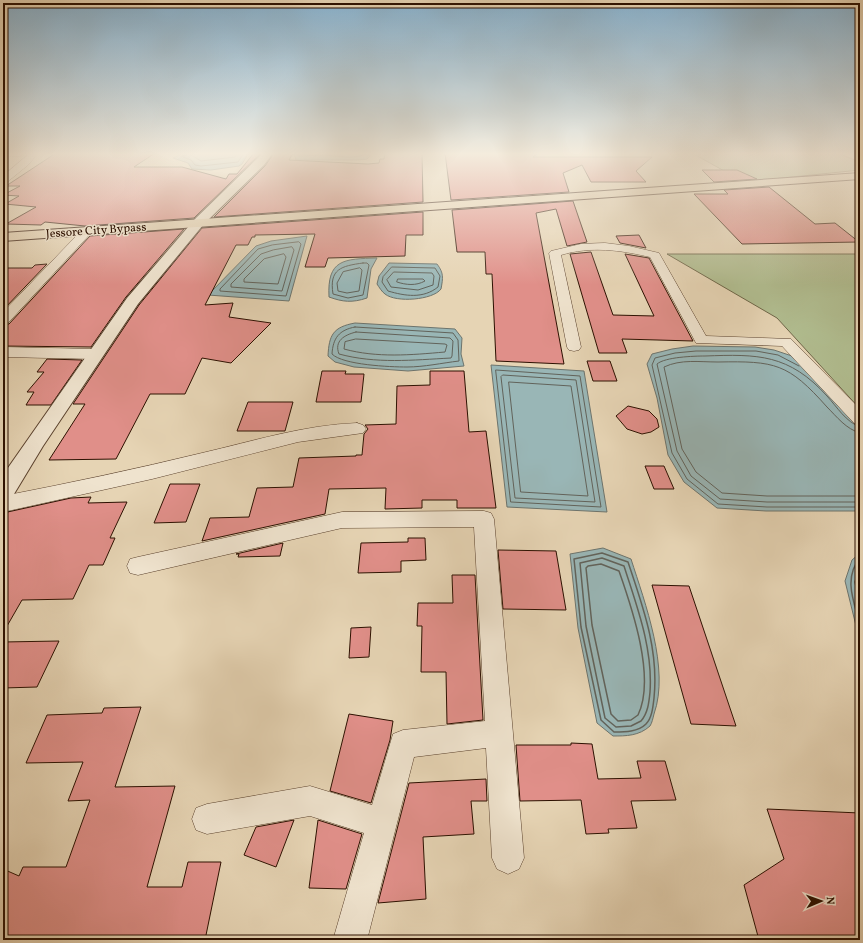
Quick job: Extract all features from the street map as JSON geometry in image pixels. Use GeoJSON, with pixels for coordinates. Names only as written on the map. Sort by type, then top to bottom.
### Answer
{"type":"FeatureCollection","features":[{"type":"Feature","properties":{"kind":"highway","name":"Jessore City Bypass"},"geometry":{"type":"LineString","coordinates":[[3,237],[558,197]]}},
{"type":"Feature","properties":{"kind":"street"},"geometry":{"type":"LineString","coordinates":[[3,493],[36,441],[132,301],[199,222],[225,197]]}},
{"type":"Feature","properties":{"kind":"street"},"geometry":{"type":"LineString","coordinates":[[3,320],[86,232]]}},
{"type":"Feature","properties":{"kind":"street"},"geometry":{"type":"LineString","coordinates":[[574,347],[555,253],[573,247],[599,245],[628,248],[655,254],[702,340],[786,342],[860,419]]}},
{"type":"Feature","properties":{"kind":"street"},"geometry":{"type":"LineString","coordinates":[[3,352],[95,354]]}},
{"type":"Feature","properties":{"kind":"street"},"geometry":{"type":"LineString","coordinates":[[3,504],[71,491],[279,440],[337,429],[357,429]]}},
{"type":"Feature","properties":{"kind":"street"},"geometry":{"type":"LineString","coordinates":[[138,566],[342,520],[484,519],[508,858]]}},
{"type":"Feature","properties":{"kind":"street"},"geometry":{"type":"LineString","coordinates":[[350,940],[403,744],[499,733]]}},
{"type":"Feature","properties":{"kind":"street"},"geometry":{"type":"LineString","coordinates":[[207,819],[310,801],[382,823]]}},
{"type":"Feature","properties":{"kind":"green space"},"geometry":{"type":"Polygon","coordinates":[[[667,254],[860,254],[860,409],[777,318],[667,254]]]}},
{"type":"Feature","properties":{"kind":"water"},"geometry":{"type":"Polygon","coordinates":[[[307,236],[289,301],[208,295],[256,246],[271,241],[307,236]]]}},
{"type":"Feature","properties":{"kind":"water"},"geometry":{"type":"Polygon","coordinates":[[[377,258],[371,269],[367,298],[357,301],[348,301],[329,297],[329,284],[331,275],[335,268],[340,264],[355,259],[377,258]]]}},
{"type":"Feature","properties":{"kind":"water"},"geometry":{"type":"Polygon","coordinates":[[[389,263],[437,264],[441,270],[442,276],[441,289],[437,293],[423,298],[397,299],[390,297],[384,293],[377,284],[379,276],[389,263]]]}},
{"type":"Feature","properties":{"kind":"water"},"geometry":{"type":"Polygon","coordinates":[[[355,323],[455,329],[462,338],[461,354],[464,366],[408,371],[354,367],[335,362],[328,356],[331,337],[342,327],[355,323]]]}},
{"type":"Feature","properties":{"kind":"water"},"geometry":{"type":"Polygon","coordinates":[[[693,346],[755,347],[774,350],[792,356],[860,420],[860,511],[766,511],[717,508],[684,482],[668,455],[657,398],[647,364],[652,354],[693,346]]]}},
{"type":"Feature","properties":{"kind":"water"},"geometry":{"type":"Polygon","coordinates":[[[491,365],[584,371],[607,512],[507,507],[491,365]]]}},
{"type":"Feature","properties":{"kind":"water"},"geometry":{"type":"Polygon","coordinates":[[[603,548],[631,559],[654,636],[659,677],[658,696],[650,726],[637,734],[613,736],[597,723],[578,628],[570,554],[603,548]]]}},
{"type":"Feature","properties":{"kind":"water"},"geometry":{"type":"Polygon","coordinates":[[[860,553],[860,642],[845,581],[852,560],[860,553]]]}},
{"type":"Feature","properties":{"kind":"building"},"geometry":{"type":"Polygon","coordinates":[[[17,197],[216,197],[194,218],[85,226],[45,222],[41,225],[6,224],[36,207],[5,204],[17,197]]]}},
{"type":"Feature","properties":{"kind":"building"},"geometry":{"type":"Polygon","coordinates":[[[234,197],[423,197],[423,202],[214,217],[234,197]]]}},
{"type":"Feature","properties":{"kind":"building"},"geometry":{"type":"Polygon","coordinates":[[[451,197],[495,197],[451,200],[451,197]]]}},
{"type":"Feature","properties":{"kind":"building"},"geometry":{"type":"Polygon","coordinates":[[[697,197],[781,197],[815,224],[835,223],[859,242],[742,244],[697,197]]]}},
{"type":"Feature","properties":{"kind":"building"},"geometry":{"type":"Polygon","coordinates":[[[573,201],[587,242],[567,246],[556,209],[536,213],[564,364],[496,361],[492,274],[486,274],[485,252],[457,252],[452,210],[573,201]]]}},
{"type":"Feature","properties":{"kind":"building"},"geometry":{"type":"Polygon","coordinates":[[[423,212],[423,235],[406,235],[405,256],[328,258],[325,267],[305,267],[315,234],[255,235],[255,237],[252,237],[248,245],[236,245],[205,305],[233,303],[229,317],[271,323],[231,363],[202,358],[185,394],[150,394],[116,459],[49,460],[85,404],[73,404],[139,305],[202,228],[423,212]]]}},
{"type":"Feature","properties":{"kind":"building"},"geometry":{"type":"Polygon","coordinates":[[[184,229],[126,297],[91,347],[3,346],[3,325],[9,324],[90,236],[184,229]]]}},
{"type":"Feature","properties":{"kind":"building"},"geometry":{"type":"Polygon","coordinates":[[[639,235],[646,248],[620,243],[616,236],[639,235]]]}},
{"type":"Feature","properties":{"kind":"building"},"geometry":{"type":"Polygon","coordinates":[[[591,252],[613,315],[654,316],[625,254],[649,258],[693,341],[622,339],[627,353],[599,353],[570,254],[591,252]]]}},
{"type":"Feature","properties":{"kind":"building"},"geometry":{"type":"Polygon","coordinates":[[[47,264],[3,310],[3,268],[32,268],[35,265],[47,264]]]}},
{"type":"Feature","properties":{"kind":"building"},"geometry":{"type":"Polygon","coordinates":[[[47,359],[82,360],[51,405],[26,405],[34,392],[27,392],[44,372],[37,372],[47,359]]]}},
{"type":"Feature","properties":{"kind":"building"},"geometry":{"type":"Polygon","coordinates":[[[587,361],[610,361],[617,381],[593,381],[587,361]]]}},
{"type":"Feature","properties":{"kind":"building"},"geometry":{"type":"Polygon","coordinates":[[[322,371],[346,371],[345,374],[364,374],[361,402],[316,402],[322,371]]]}},
{"type":"Feature","properties":{"kind":"building"},"geometry":{"type":"Polygon","coordinates":[[[430,371],[464,371],[469,432],[486,431],[496,508],[457,508],[457,500],[422,500],[422,508],[385,509],[386,488],[329,489],[325,514],[202,541],[210,518],[249,517],[257,488],[293,487],[299,458],[362,455],[364,434],[368,429],[365,425],[396,424],[397,386],[430,385],[430,371]]]}},
{"type":"Feature","properties":{"kind":"building"},"geometry":{"type":"Polygon","coordinates":[[[248,402],[293,402],[285,431],[237,431],[248,402]]]}},
{"type":"Feature","properties":{"kind":"building"},"geometry":{"type":"Polygon","coordinates":[[[628,406],[649,411],[657,419],[659,427],[651,432],[642,434],[627,429],[616,416],[628,406]]]}},
{"type":"Feature","properties":{"kind":"building"},"geometry":{"type":"Polygon","coordinates":[[[645,466],[664,466],[674,489],[654,489],[645,466]]]}},
{"type":"Feature","properties":{"kind":"building"},"geometry":{"type":"Polygon","coordinates":[[[170,484],[200,484],[186,522],[154,523],[170,484]]]}},
{"type":"Feature","properties":{"kind":"building"},"geometry":{"type":"Polygon","coordinates":[[[91,497],[88,503],[127,502],[110,538],[115,538],[103,565],[89,565],[73,599],[22,600],[3,633],[3,513],[71,498],[91,497]]]}},
{"type":"Feature","properties":{"kind":"building"},"geometry":{"type":"Polygon","coordinates":[[[408,538],[425,538],[426,560],[401,561],[401,572],[358,573],[361,543],[408,542],[408,538]]]}},
{"type":"Feature","properties":{"kind":"building"},"geometry":{"type":"Polygon","coordinates":[[[283,543],[280,556],[238,557],[239,554],[236,554],[283,543]]]}},
{"type":"Feature","properties":{"kind":"building"},"geometry":{"type":"Polygon","coordinates":[[[498,550],[556,551],[566,610],[503,609],[498,550]]]}},
{"type":"Feature","properties":{"kind":"building"},"geometry":{"type":"Polygon","coordinates":[[[452,575],[475,575],[483,720],[447,724],[446,672],[421,672],[422,626],[417,626],[418,603],[453,603],[452,575]]]}},
{"type":"Feature","properties":{"kind":"building"},"geometry":{"type":"Polygon","coordinates":[[[652,585],[689,586],[736,726],[691,724],[652,585]]]}},
{"type":"Feature","properties":{"kind":"building"},"geometry":{"type":"Polygon","coordinates":[[[371,627],[369,657],[349,658],[351,628],[371,627]]]}},
{"type":"Feature","properties":{"kind":"building"},"geometry":{"type":"Polygon","coordinates":[[[59,641],[37,687],[3,688],[3,642],[59,641]]]}},
{"type":"Feature","properties":{"kind":"building"},"geometry":{"type":"Polygon","coordinates":[[[141,707],[115,787],[175,786],[147,887],[182,887],[188,862],[221,862],[205,940],[3,940],[3,869],[19,876],[23,867],[66,867],[90,800],[68,801],[83,762],[26,763],[47,715],[102,713],[104,708],[141,707]]]}},
{"type":"Feature","properties":{"kind":"building"},"geometry":{"type":"Polygon","coordinates":[[[349,714],[393,721],[390,740],[371,803],[330,791],[349,714]]]}},
{"type":"Feature","properties":{"kind":"building"},"geometry":{"type":"Polygon","coordinates":[[[571,743],[592,744],[598,779],[641,778],[637,761],[665,761],[676,800],[631,801],[637,828],[608,829],[609,833],[586,834],[581,800],[520,801],[516,745],[571,745],[571,743]]]}},
{"type":"Feature","properties":{"kind":"building"},"geometry":{"type":"Polygon","coordinates":[[[486,779],[487,801],[471,801],[474,834],[423,837],[426,899],[378,903],[409,783],[486,779]]]}},
{"type":"Feature","properties":{"kind":"building"},"geometry":{"type":"Polygon","coordinates":[[[767,809],[860,813],[860,940],[759,940],[744,885],[784,859],[767,809]]]}},
{"type":"Feature","properties":{"kind":"building"},"geometry":{"type":"Polygon","coordinates":[[[294,820],[276,867],[244,855],[256,827],[294,820]]]}},
{"type":"Feature","properties":{"kind":"building"},"geometry":{"type":"Polygon","coordinates":[[[318,820],[362,834],[346,889],[309,888],[318,820]]]}}]}
